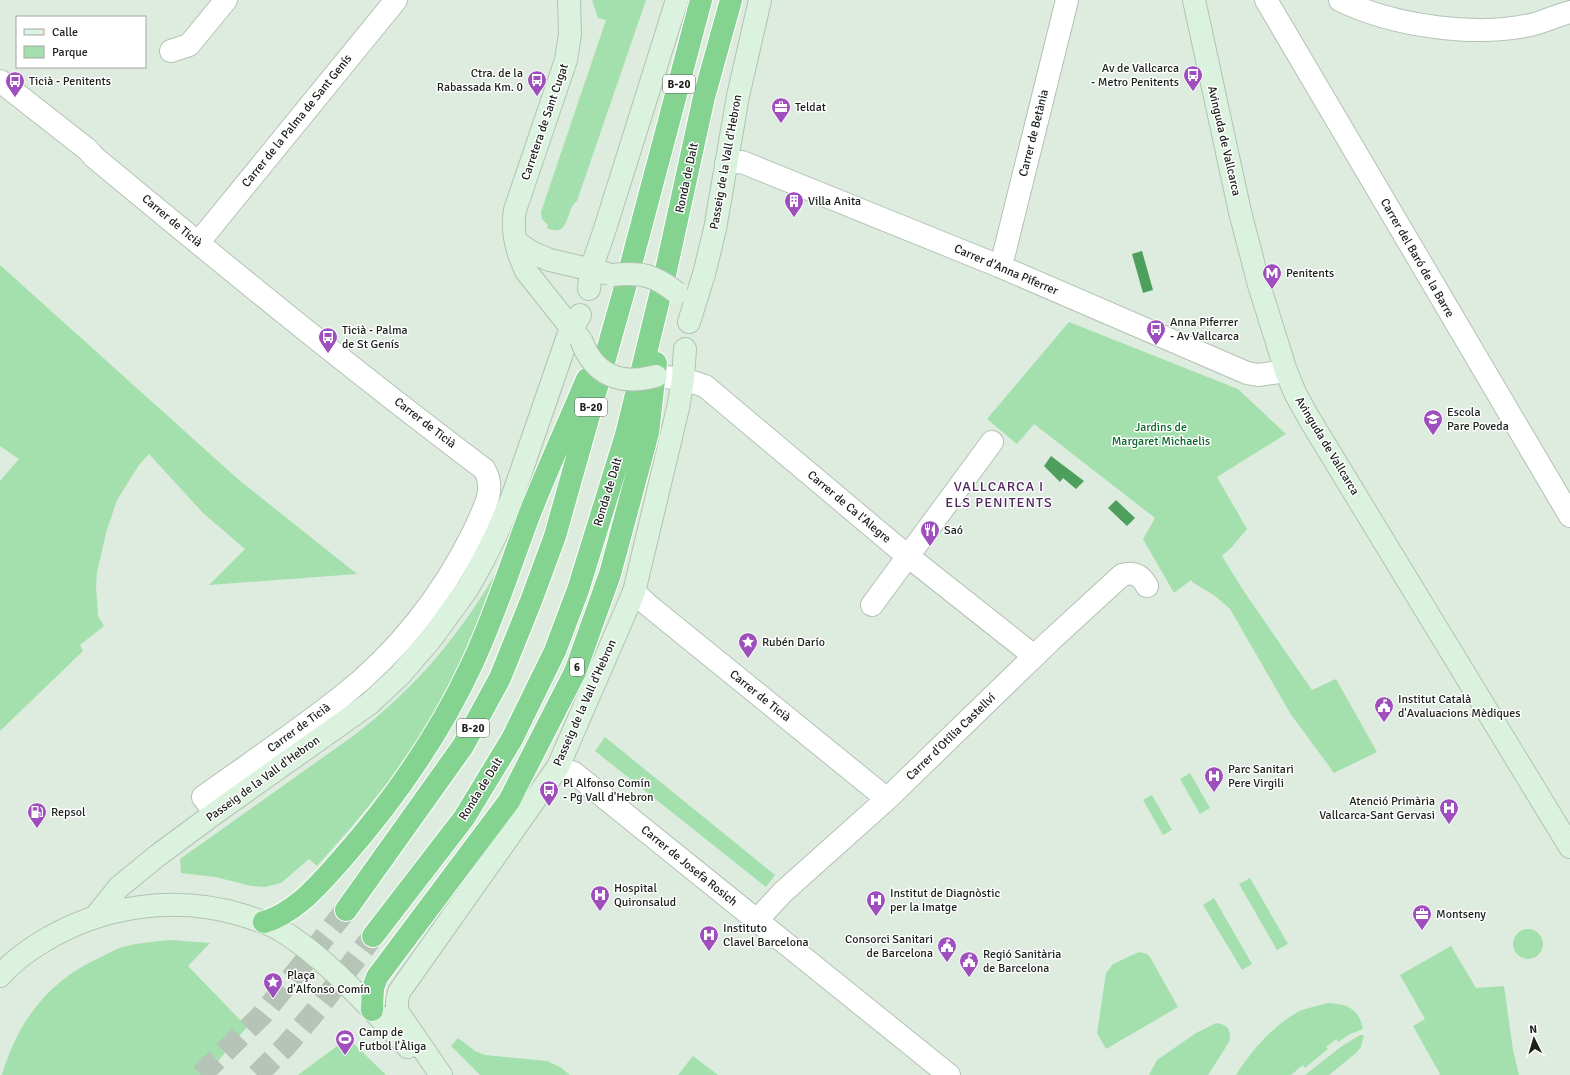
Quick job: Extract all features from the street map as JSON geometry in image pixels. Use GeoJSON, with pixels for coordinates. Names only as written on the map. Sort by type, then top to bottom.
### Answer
{"type":"FeatureCollection","features":[{"type":"Feature","properties":{"kind":"highway","name":"B-20"},"geometry":{"type":"LineString","coordinates":[[346,910],[463,746],[500,678],[555,536],[618,283],[701,0]]}},
{"type":"Feature","properties":{"kind":"highway","name":"Ronda de Dalt"},"geometry":{"type":"LineString","coordinates":[[372,936],[464,818],[512,739],[555,651],[578,590],[626,435],[665,275],[704,97],[731,0]]}},
{"type":"Feature","properties":{"kind":"highway","name":"6"},"geometry":{"type":"LineString","coordinates":[[372,1010],[373,988],[377,977],[509,801],[575,672],[610,574],[648,433],[665,275]]}},
{"type":"Feature","properties":{"kind":"highway"},"geometry":{"type":"LineString","coordinates":[[264,922],[283,914],[305,899],[345,855],[388,803],[406,778],[440,724],[471,665],[484,636],[618,283]]}},
{"type":"Feature","properties":{"kind":"street"},"geometry":{"type":"LineString","coordinates":[[171,51],[190,45],[226,0]]}},
{"type":"Feature","properties":{"kind":"street","name":"Carrer de la Palma de Sant Genís"},"geometry":{"type":"LineString","coordinates":[[198,243],[396,0]]}},
{"type":"Feature","properties":{"kind":"street","name":"Carretera de Sant Cugat"},"geometry":{"type":"LineString","coordinates":[[569,0],[570,34],[566,60],[515,210],[513,222],[516,242],[526,270],[577,328],[585,350],[592,363],[608,375],[634,380],[644,380],[658,375]]}},
{"type":"Feature","properties":{"kind":"street"},"geometry":{"type":"LineString","coordinates":[[590,279],[677,0]]}},
{"type":"Feature","properties":{"kind":"street","name":"Passeig de la Vall d'Hebron"},"geometry":{"type":"LineString","coordinates":[[441,1075],[397,1011],[397,1001],[400,992],[558,767],[634,592],[676,414],[683,379],[689,322],[704,274],[715,229],[738,96],[760,0]]}},
{"type":"Feature","properties":{"kind":"street","name":"Carrer de Betània"},"geometry":{"type":"LineString","coordinates":[[999,266],[1004,254],[1067,0]]}},
{"type":"Feature","properties":{"kind":"street","name":"Avinguda de Vallcarca"},"geometry":{"type":"LineString","coordinates":[[1194,0],[1240,212],[1259,285],[1286,371],[1295,393],[1570,847]]}},
{"type":"Feature","properties":{"kind":"street","name":"Carrer del Baró de la Barre"},"geometry":{"type":"LineString","coordinates":[[1266,0],[1570,516]]}},
{"type":"Feature","properties":{"kind":"street"},"geometry":{"type":"LineString","coordinates":[[1340,0],[1355,7],[1388,18],[1422,25],[1460,29],[1500,29],[1537,23],[1570,12]]}},
{"type":"Feature","properties":{"kind":"street","name":"Carrer de Ticià"},"geometry":{"type":"LineString","coordinates":[[0,81],[88,150],[94,157],[198,243],[327,347],[484,469],[490,482],[490,489],[480,518],[448,578],[413,627],[371,671],[341,697],[203,797],[216,813]]}},
{"type":"Feature","properties":{"kind":"street","name":"Carrer d'Anna Piferrer"},"geometry":{"type":"LineString","coordinates":[[726,163],[742,162],[999,266],[1247,373],[1258,376],[1286,371]]}},
{"type":"Feature","properties":{"kind":"street"},"geometry":{"type":"LineString","coordinates":[[516,242],[533,253],[590,279],[618,283],[630,273],[646,276],[663,282],[677,293],[685,304],[689,322]]}},
{"type":"Feature","properties":{"kind":"street","name":"Passeig de la Vall d'Hebron"},"geometry":{"type":"LineString","coordinates":[[95,917],[119,887],[157,856],[369,704],[400,675],[450,614],[468,588],[505,516],[577,328],[590,279]]}},
{"type":"Feature","properties":{"kind":"street"},"geometry":{"type":"LineString","coordinates":[[658,375],[674,364],[685,349]]}},
{"type":"Feature","properties":{"kind":"street","name":"Carrer de Ca l'Alegre"},"geometry":{"type":"LineString","coordinates":[[658,375],[683,379],[705,386],[908,556],[1034,656]]}},
{"type":"Feature","properties":{"kind":"street"},"geometry":{"type":"LineString","coordinates":[[872,605],[992,442]]}},
{"type":"Feature","properties":{"kind":"street","name":"Carrer d'Otília Castellví"},"geometry":{"type":"LineString","coordinates":[[757,920],[783,892],[887,799],[1034,656],[1122,575],[1128,573],[1138,575],[1143,578],[1147,586]]}},
{"type":"Feature","properties":{"kind":"street","name":"Carrer de Ticià"},"geometry":{"type":"LineString","coordinates":[[634,592],[887,799]]}},
{"type":"Feature","properties":{"kind":"street","name":"Carrer de Josefa Rosich"},"geometry":{"type":"LineString","coordinates":[[558,767],[574,773],[949,1075]]}},
{"type":"Feature","properties":{"kind":"street"},"geometry":{"type":"LineString","coordinates":[[3,965],[55,934],[95,917],[125,910],[153,906],[193,905],[218,908],[264,922],[299,943],[338,976],[436,1075]]}},
{"type":"Feature","properties":{"kind":"green space"},"geometry":{"type":"Polygon","coordinates":[[[592,0],[646,0],[577,201],[573,205],[564,226],[555,230],[547,228],[548,225],[542,219],[541,212],[606,20],[598,18],[592,0]]]}},
{"type":"Feature","properties":{"kind":"green space"},"geometry":{"type":"Polygon","coordinates":[[[0,265],[239,480],[357,574],[209,585],[245,549],[203,513],[149,454],[139,465],[117,500],[106,533],[97,572],[96,586],[98,616],[104,626],[80,645],[83,651],[0,731],[0,481],[19,459],[0,446],[0,265]]]}},
{"type":"Feature","properties":{"kind":"green space","name":"Jardins de Margaret Michaelis"},"geometry":{"type":"Polygon","coordinates":[[[1069,322],[1238,389],[1286,434],[1217,477],[1247,529],[1222,556],[1243,590],[1312,690],[1336,679],[1377,752],[1334,773],[1290,713],[1230,609],[1215,596],[1191,580],[1174,593],[1143,539],[1155,518],[1034,424],[1017,444],[987,419],[1069,322]]]}},
{"type":"Feature","properties":{"kind":"green space"},"geometry":{"type":"Polygon","coordinates":[[[501,564],[479,627],[447,691],[420,736],[389,781],[317,866],[309,859],[281,883],[265,887],[251,886],[215,877],[181,873],[180,859],[353,736],[397,699],[436,658],[454,636],[501,564]]]}},
{"type":"Feature","properties":{"kind":"green space"},"geometry":{"type":"Polygon","coordinates":[[[605,737],[775,875],[766,887],[595,751],[605,737]]]}},
{"type":"Feature","properties":{"kind":"green space"},"geometry":{"type":"Polygon","coordinates":[[[1190,773],[1210,808],[1200,814],[1180,779],[1190,773]]]}},
{"type":"Feature","properties":{"kind":"green space"},"geometry":{"type":"Polygon","coordinates":[[[1152,795],[1172,830],[1163,835],[1143,800],[1152,795]]]}},
{"type":"Feature","properties":{"kind":"green space"},"geometry":{"type":"Polygon","coordinates":[[[1250,878],[1288,944],[1277,950],[1239,884],[1250,878]]]}},
{"type":"Feature","properties":{"kind":"green space"},"geometry":{"type":"Polygon","coordinates":[[[1214,898],[1252,964],[1242,970],[1203,905],[1214,898]]]}},
{"type":"Feature","properties":{"kind":"green space"},"geometry":{"type":"Polygon","coordinates":[[[1528,929],[1539,933],[1543,944],[1539,955],[1528,959],[1517,955],[1513,944],[1517,933],[1528,929]]]}},
{"type":"Feature","properties":{"kind":"green space"},"geometry":{"type":"Polygon","coordinates":[[[171,940],[210,943],[188,966],[247,1027],[206,1075],[2,1075],[17,1036],[27,1019],[52,989],[67,977],[84,965],[120,948],[141,943],[171,940]]]}},
{"type":"Feature","properties":{"kind":"green space"},"geometry":{"type":"Polygon","coordinates":[[[1451,946],[1476,988],[1504,986],[1513,1050],[1519,1075],[1439,1075],[1440,1074],[1413,1026],[1425,1019],[1400,975],[1451,946]]]}},
{"type":"Feature","properties":{"kind":"green space"},"geometry":{"type":"Polygon","coordinates":[[[1139,952],[1147,954],[1150,957],[1178,1007],[1106,1049],[1097,1033],[1106,973],[1113,964],[1139,952]]]}},
{"type":"Feature","properties":{"kind":"green space"},"geometry":{"type":"Polygon","coordinates":[[[1329,1003],[1347,1006],[1352,1009],[1359,1017],[1363,1029],[1350,1034],[1338,1042],[1336,1039],[1326,1047],[1328,1049],[1305,1068],[1303,1065],[1291,1075],[1236,1075],[1249,1056],[1265,1038],[1292,1015],[1302,1010],[1329,1003]]]}},
{"type":"Feature","properties":{"kind":"green space"},"geometry":{"type":"Polygon","coordinates":[[[1216,1023],[1224,1025],[1228,1029],[1230,1038],[1208,1075],[1149,1075],[1157,1060],[1196,1033],[1216,1023]]]}},
{"type":"Feature","properties":{"kind":"green space"},"geometry":{"type":"Polygon","coordinates":[[[1360,1035],[1364,1035],[1361,1047],[1356,1053],[1329,1075],[1305,1075],[1342,1046],[1360,1035]]]}},
{"type":"Feature","properties":{"kind":"green space","name":"Camp de Futbol l'Àliga"},"geometry":{"type":"Polygon","coordinates":[[[348,1038],[386,1075],[298,1075],[348,1038]]]}},
{"type":"Feature","properties":{"kind":"green space"},"geometry":{"type":"Polygon","coordinates":[[[458,1038],[475,1051],[485,1055],[547,1061],[560,1067],[570,1075],[480,1075],[451,1046],[458,1038]]]}},
{"type":"Feature","properties":{"kind":"green space"},"geometry":{"type":"Polygon","coordinates":[[[693,1056],[718,1075],[678,1075],[693,1056]]]}},
{"type":"Feature","properties":{"kind":"shaded area"},"geometry":{"type":"Polygon","coordinates":[[[1142,251],[1153,290],[1143,293],[1132,254],[1142,251]]]}},
{"type":"Feature","properties":{"kind":"shaded area"},"geometry":{"type":"Polygon","coordinates":[[[1051,456],[1084,481],[1076,489],[1063,478],[1060,482],[1044,466],[1051,456]]]}},
{"type":"Feature","properties":{"kind":"shaded area"},"geometry":{"type":"Polygon","coordinates":[[[1116,500],[1135,518],[1127,526],[1108,508],[1116,500]]]}},
{"type":"Feature","properties":{"kind":"tunnel"},"geometry":{"type":"LineString","coordinates":[[201,1075],[262,1015],[346,910]]}},
{"type":"Feature","properties":{"kind":"tunnel"},"geometry":{"type":"LineString","coordinates":[[257,1075],[286,1046],[319,1007],[373,936]]}},
{"type":"Feature","properties":{"kind":"place","name":"Av de Vallcarca - Metro Penitents"},"geometry":{"type":"Point","coordinates":[1193,92]}},
{"type":"Feature","properties":{"kind":"place","name":"Ctra. de la Rabassada Km. 0"},"geometry":{"type":"Point","coordinates":[537,97]}},
{"type":"Feature","properties":{"kind":"place","name":"Ticià - Penitents"},"geometry":{"type":"Point","coordinates":[15,98]}},
{"type":"Feature","properties":{"kind":"place","name":"Teldat"},"geometry":{"type":"Point","coordinates":[781,124]}},
{"type":"Feature","properties":{"kind":"place","name":"Villa Anita"},"geometry":{"type":"Point","coordinates":[794,218]}},
{"type":"Feature","properties":{"kind":"place","name":"Penitents"},"geometry":{"type":"Point","coordinates":[1272,290]}},
{"type":"Feature","properties":{"kind":"place","name":"Anna Piferrer - Av Vallcarca"},"geometry":{"type":"Point","coordinates":[1156,346]}},
{"type":"Feature","properties":{"kind":"place","name":"Ticià - Palma de St Genís"},"geometry":{"type":"Point","coordinates":[328,354]}},
{"type":"Feature","properties":{"kind":"place","name":"Escola Pare Poveda"},"geometry":{"type":"Point","coordinates":[1433,436]}},
{"type":"Feature","properties":{"kind":"place","name":"Saó"},"geometry":{"type":"Point","coordinates":[930,547]}},
{"type":"Feature","properties":{"kind":"place","name":"Rubén Darío"},"geometry":{"type":"Point","coordinates":[748,659]}},
{"type":"Feature","properties":{"kind":"place","name":"Institut Català d'Avaluacions Mèdiques"},"geometry":{"type":"Point","coordinates":[1384,723]}},
{"type":"Feature","properties":{"kind":"place","name":"Parc Sanitari Pere Virgili"},"geometry":{"type":"Point","coordinates":[1214,793]}},
{"type":"Feature","properties":{"kind":"place","name":"Pl Alfonso Comín - Pg Vall d'Hebron"},"geometry":{"type":"Point","coordinates":[549,807]}},
{"type":"Feature","properties":{"kind":"place","name":"Atenció Primària Vallcarca-Sant Gervasi"},"geometry":{"type":"Point","coordinates":[1449,825]}},
{"type":"Feature","properties":{"kind":"place","name":"Repsol"},"geometry":{"type":"Point","coordinates":[37,829]}},
{"type":"Feature","properties":{"kind":"place","name":"Hospital Quironsalud"},"geometry":{"type":"Point","coordinates":[600,912]}},
{"type":"Feature","properties":{"kind":"place","name":"Institut de Diagnòstic per la Imatge"},"geometry":{"type":"Point","coordinates":[876,917]}},
{"type":"Feature","properties":{"kind":"place","name":"Montseny"},"geometry":{"type":"Point","coordinates":[1422,931]}},
{"type":"Feature","properties":{"kind":"place","name":"Instituto Clavel Barcelona"},"geometry":{"type":"Point","coordinates":[709,952]}},
{"type":"Feature","properties":{"kind":"place","name":"Consorci Sanitari de Barcelona"},"geometry":{"type":"Point","coordinates":[947,963]}},
{"type":"Feature","properties":{"kind":"place","name":"Regió Sanitària de Barcelona"},"geometry":{"type":"Point","coordinates":[969,978]}},
{"type":"Feature","properties":{"kind":"place","name":"Plaça d'Alfonso Comín"},"geometry":{"type":"Point","coordinates":[273,999]}},
{"type":"Feature","properties":{"kind":"place","name":"Camp de Futbol l'Àliga"},"geometry":{"type":"Point","coordinates":[345,1056]}},
{"type":"Feature","properties":{"kind":"district","name":"VALLCARCA I ELS PENITENTS"},"geometry":{"type":"Point","coordinates":[999,494]}}]}
